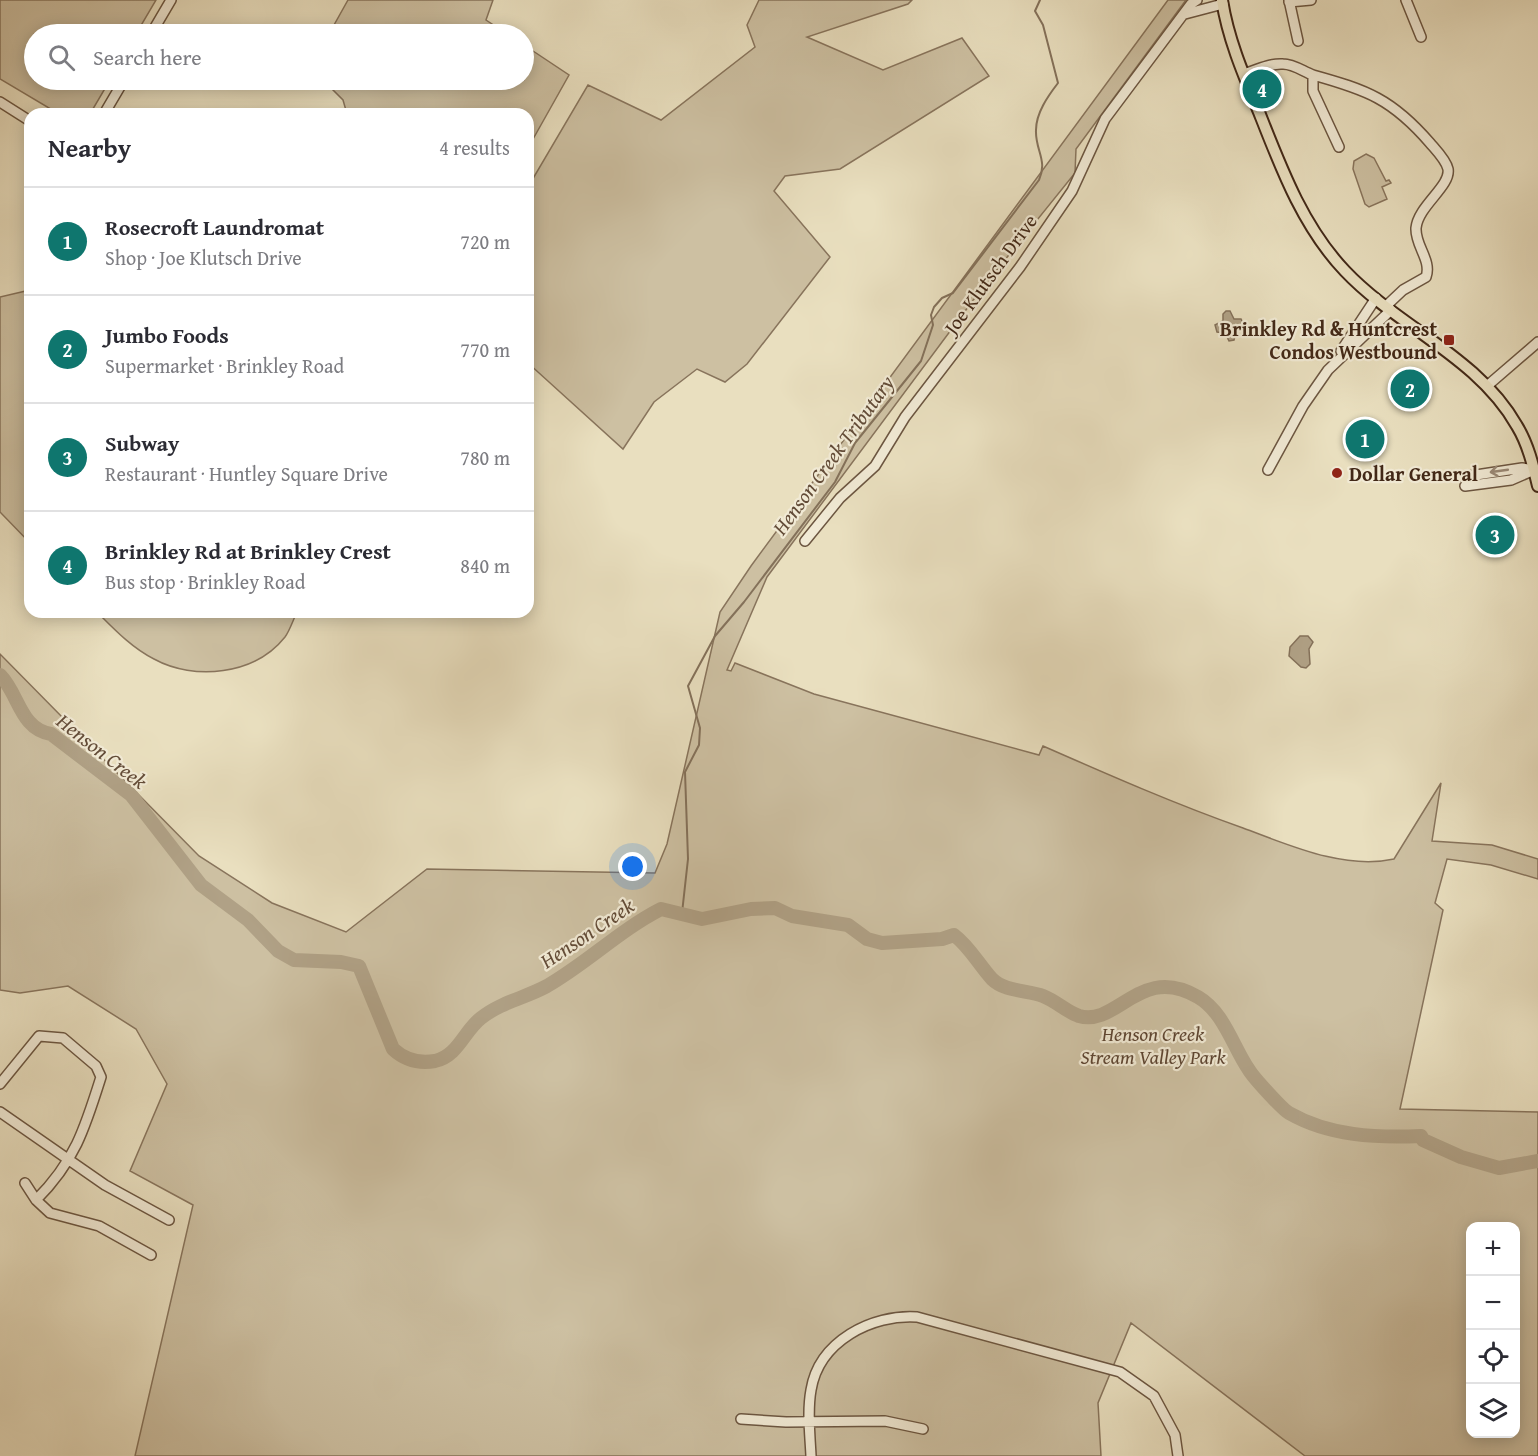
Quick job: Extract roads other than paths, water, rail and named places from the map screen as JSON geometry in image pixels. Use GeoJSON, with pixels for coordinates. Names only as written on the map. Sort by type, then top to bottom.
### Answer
{"type":"FeatureCollection","features":[{"type":"Feature","properties":{"kind":"main road"},"geometry":{"type":"LineString","coordinates":[[1222,2],[1244,74],[1288,182],[1313,230],[1344,270],[1487,386],[1518,427],[1538,486]]}},
{"type":"Feature","properties":{"kind":"street"},"geometry":{"type":"LineString","coordinates":[[157,24],[171,0]]}},
{"type":"Feature","properties":{"kind":"street","name":"Joe Klutsch Drive"},"geometry":{"type":"LineString","coordinates":[[805,541],[840,498],[875,466],[905,417],[1020,267],[1072,190],[1105,119],[1197,0]]}},
{"type":"Feature","properties":{"kind":"street"},"geometry":{"type":"LineString","coordinates":[[1298,41],[1289,1],[1311,0]]}},
{"type":"Feature","properties":{"kind":"street"},"geometry":{"type":"LineString","coordinates":[[1406,0],[1420,37]]}},
{"type":"Feature","properties":{"kind":"street"},"geometry":{"type":"LineString","coordinates":[[1185,14],[1222,2]]}},
{"type":"Feature","properties":{"kind":"street"},"geometry":{"type":"LineString","coordinates":[[1244,74],[1286,64],[1313,75],[1352,85],[1401,113],[1429,141],[1448,168],[1444,184],[1425,206],[1416,228],[1427,264],[1426,277],[1402,290],[1389,308],[1335,362]]}},
{"type":"Feature","properties":{"kind":"street"},"geometry":{"type":"LineString","coordinates":[[1313,75],[1313,90],[1339,147]]}},
{"type":"Feature","properties":{"kind":"street"},"geometry":{"type":"LineString","coordinates":[[108,108],[118,90]]}},
{"type":"Feature","properties":{"kind":"street"},"geometry":{"type":"LineString","coordinates":[[0,102],[24,117]]}},
{"type":"Feature","properties":{"kind":"street"},"geometry":{"type":"LineString","coordinates":[[1268,470],[1303,406],[1335,362],[1376,298]]}},
{"type":"Feature","properties":{"kind":"street"},"geometry":{"type":"LineString","coordinates":[[1487,386],[1538,342]]}},
{"type":"Feature","properties":{"kind":"street"},"geometry":{"type":"LineString","coordinates":[[1464,481],[1511,480],[1534,470]]}},
{"type":"Feature","properties":{"kind":"street"},"geometry":{"type":"LineString","coordinates":[[0,1084],[39,1036],[63,1038],[96,1066],[101,1077],[83,1135],[54,1182],[36,1200]]}},
{"type":"Feature","properties":{"kind":"street"},"geometry":{"type":"LineString","coordinates":[[0,1112],[105,1185],[170,1220]]}},
{"type":"Feature","properties":{"kind":"street"},"geometry":{"type":"LineString","coordinates":[[25,1183],[36,1200],[50,1212],[99,1226],[151,1255]]}},
{"type":"Feature","properties":{"kind":"street"},"geometry":{"type":"LineString","coordinates":[[811,1456],[809,1421],[811,1389],[820,1367],[833,1349],[850,1334],[867,1324],[900,1316],[917,1317],[1120,1372],[1154,1396],[1175,1435],[1178,1456]]}},
{"type":"Feature","properties":{"kind":"street"},"geometry":{"type":"LineString","coordinates":[[741,1419],[786,1422],[885,1421],[923,1429]]}},
{"type":"Feature","properties":{"kind":"waterway","name":"Henson Creek Tributary"},"geometry":{"type":"LineString","coordinates":[[682,913],[688,859],[685,772],[699,745],[700,728],[688,686],[715,636],[744,602],[835,482],[855,443],[921,361],[933,325],[931,315],[934,307],[942,298],[953,293],[1039,180],[1042,161],[1036,137],[1038,117],[1050,93],[1058,83],[1043,25],[1035,11],[1040,0]]}},
{"type":"Feature","properties":{"kind":"waterway","name":"Henson Creek"},"geometry":{"type":"LineString","coordinates":[[0,675],[26,718],[33,725],[51,734],[131,795],[201,885],[248,920],[278,951],[294,960],[341,962],[359,966],[393,1049],[412,1060],[429,1062],[450,1054],[481,1018],[505,1004],[547,986],[661,909],[702,919],[751,909],[775,908],[792,916],[848,925],[867,939],[882,943],[942,939],[954,935],[997,983],[1010,989],[1043,996],[1079,1016],[1093,1017],[1106,1013],[1145,991],[1160,987],[1178,989],[1207,1003],[1227,1030],[1243,1061],[1256,1079],[1286,1111],[1304,1121],[1353,1134],[1421,1136],[1423,1140],[1461,1157],[1499,1168],[1538,1161]]}},
{"type":"Feature","properties":{"kind":"place","name":"Brinkley Rd at Brinkley Crest"},"geometry":{"type":"Point","coordinates":[1262,89]}},
{"type":"Feature","properties":{"kind":"place","name":"Brinkley Rd & Huntcrest Condos Westbound"},"geometry":{"type":"Point","coordinates":[1449,340]}},
{"type":"Feature","properties":{"kind":"place","name":"Jumbo Foods"},"geometry":{"type":"Point","coordinates":[1410,389]}},
{"type":"Feature","properties":{"kind":"place","name":"Rosecroft Laundromat"},"geometry":{"type":"Point","coordinates":[1365,439]}},
{"type":"Feature","properties":{"kind":"place","name":"Dollar General"},"geometry":{"type":"Point","coordinates":[1337,473]}},
{"type":"Feature","properties":{"kind":"place","name":"Subway"},"geometry":{"type":"Point","coordinates":[1495,535]}},
{"type":"Feature","properties":{"kind":"park label","name":"Henson Creek Stream Valley Park"},"geometry":{"type":"Point","coordinates":[1153,1044]}}]}
